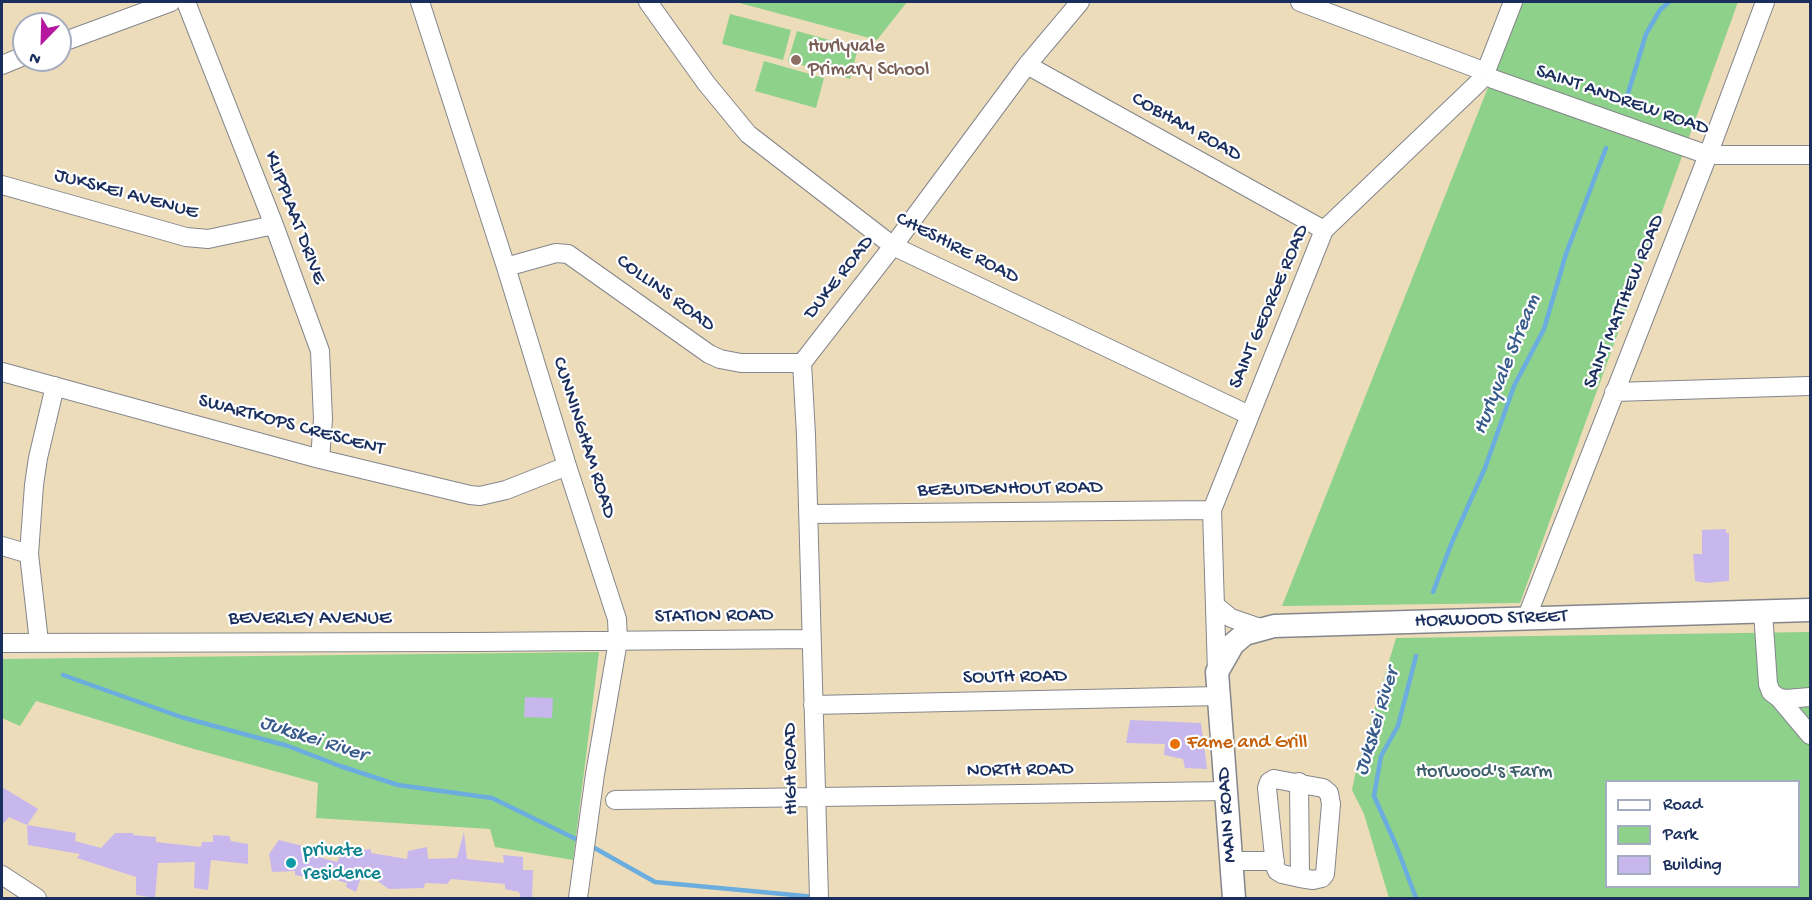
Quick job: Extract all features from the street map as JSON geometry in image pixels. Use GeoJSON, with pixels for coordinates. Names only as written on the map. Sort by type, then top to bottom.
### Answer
{"type":"FeatureCollection","features":[{"type":"Feature","properties":{"kind":"main road","name":"HORWOOD STREET"},"geometry":{"type":"LineString","coordinates":[[1217,672],[1233,644],[1245,634],[1274,626],[1810,610]]}},
{"type":"Feature","properties":{"kind":"main road"},"geometry":{"type":"LineString","coordinates":[[1217,672],[1219,696]]}},
{"type":"Feature","properties":{"kind":"main road","name":"MAIN ROAD"},"geometry":{"type":"LineString","coordinates":[[1219,696],[1234,898]]}},
{"type":"Feature","properties":{"kind":"street"},"geometry":{"type":"LineString","coordinates":[[72,39],[171,2]]}},
{"type":"Feature","properties":{"kind":"street","name":"KLIPPLAAT DRIVE"},"geometry":{"type":"LineString","coordinates":[[186,2],[274,225],[320,351],[323,419],[320,459]]}},
{"type":"Feature","properties":{"kind":"street","name":"CUNNINGHAM ROAD"},"geometry":{"type":"LineString","coordinates":[[420,2],[617,619],[618,641],[595,774],[578,898]]}},
{"type":"Feature","properties":{"kind":"street","name":"CHESHIRE ROAD"},"geometry":{"type":"LineString","coordinates":[[648,2],[706,83],[748,134],[893,246],[1249,415]]}},
{"type":"Feature","properties":{"kind":"street","name":"DUKE ROAD"},"geometry":{"type":"LineString","coordinates":[[802,363],[893,246],[1027,65],[1080,2]]}},
{"type":"Feature","properties":{"kind":"street","name":"SAINT ANDREW ROAD"},"geometry":{"type":"LineString","coordinates":[[1300,2],[1484,74],[1708,155],[1810,155]]}},
{"type":"Feature","properties":{"kind":"street"},"geometry":{"type":"LineString","coordinates":[[1484,74],[1513,2]]}},
{"type":"Feature","properties":{"kind":"street","name":"SAINT MATTHEW ROAD"},"geometry":{"type":"LineString","coordinates":[[1526,619],[1708,155],[1765,2]]}},
{"type":"Feature","properties":{"kind":"street","name":"COBHAM ROAD"},"geometry":{"type":"LineString","coordinates":[[1027,65],[1324,230]]}},
{"type":"Feature","properties":{"kind":"street","name":"SAINT GEORGE ROAD"},"geometry":{"type":"LineString","coordinates":[[1217,672],[1212,510],[1324,230],[1484,74]]}},
{"type":"Feature","properties":{"kind":"street","name":"JUKSKEI AVENUE"},"geometry":{"type":"LineString","coordinates":[[2,185],[186,237],[208,239],[274,225]]}},
{"type":"Feature","properties":{"kind":"street","name":"COLLINS ROAD"},"geometry":{"type":"LineString","coordinates":[[506,267],[551,254],[568,254],[709,354],[720,359],[741,363],[802,363]]}},
{"type":"Feature","properties":{"kind":"street"},"geometry":{"type":"LineString","coordinates":[[802,363],[811,639]]}},
{"type":"Feature","properties":{"kind":"street","name":"SWARTKOPS CRESCENT"},"geometry":{"type":"LineString","coordinates":[[2,372],[320,459],[480,495],[506,490],[567,466]]}},
{"type":"Feature","properties":{"kind":"street"},"geometry":{"type":"LineString","coordinates":[[39,642],[29,554],[38,458],[55,386]]}},
{"type":"Feature","properties":{"kind":"street"},"geometry":{"type":"LineString","coordinates":[[1614,392],[1810,386]]}},
{"type":"Feature","properties":{"kind":"street","name":"BEZUIDENHOUT ROAD"},"geometry":{"type":"LineString","coordinates":[[808,514],[1212,510]]}},
{"type":"Feature","properties":{"kind":"street"},"geometry":{"type":"LineString","coordinates":[[2,546],[29,554]]}},
{"type":"Feature","properties":{"kind":"street"},"geometry":{"type":"LineString","coordinates":[[1216,606],[1232,618],[1260,628]]}},
{"type":"Feature","properties":{"kind":"street"},"geometry":{"type":"LineString","coordinates":[[1763,612],[1768,684],[1771,692],[1779,698],[1810,735]]}},
{"type":"Feature","properties":{"kind":"street","name":"STATION ROAD"},"geometry":{"type":"LineString","coordinates":[[618,641],[811,639]]}},
{"type":"Feature","properties":{"kind":"street","name":"HIGH ROAD"},"geometry":{"type":"LineString","coordinates":[[811,639],[819,898]]}},
{"type":"Feature","properties":{"kind":"street","name":"BEVERLEY AVENUE"},"geometry":{"type":"LineString","coordinates":[[2,643],[618,641]]}},
{"type":"Feature","properties":{"kind":"street","name":"SOUTH ROAD"},"geometry":{"type":"LineString","coordinates":[[813,705],[1219,696]]}},
{"type":"Feature","properties":{"kind":"street"},"geometry":{"type":"LineString","coordinates":[[1779,698],[1810,697]]}},
{"type":"Feature","properties":{"kind":"street"},"geometry":{"type":"LineString","coordinates":[[1274,779],[1323,788],[1329,794],[1331,804],[1325,874],[1322,879],[1313,880],[1282,874],[1277,871],[1275,861],[1267,788],[1269,782],[1274,779]]}},
{"type":"Feature","properties":{"kind":"street"},"geometry":{"type":"LineString","coordinates":[[1299,782],[1300,878]]}},
{"type":"Feature","properties":{"kind":"street","name":"NORTH ROAD"},"geometry":{"type":"LineString","coordinates":[[615,800],[1226,791]]}},
{"type":"Feature","properties":{"kind":"street"},"geometry":{"type":"LineString","coordinates":[[1232,861],[1275,861]]}},
{"type":"Feature","properties":{"kind":"street"},"geometry":{"type":"LineString","coordinates":[[2,875],[37,898]]}},
{"type":"Feature","properties":{"kind":"green space"},"geometry":{"type":"Polygon","coordinates":[[[736,2],[907,2],[877,40],[736,2]]]}},
{"type":"Feature","properties":{"kind":"green space"},"geometry":{"type":"Polygon","coordinates":[[[1522,2],[1738,2],[1520,603],[1282,606],[1522,2]]]}},
{"type":"Feature","properties":{"kind":"green space"},"geometry":{"type":"Polygon","coordinates":[[[730,14],[791,30],[783,60],[722,44],[730,14]]]}},
{"type":"Feature","properties":{"kind":"green space"},"geometry":{"type":"Polygon","coordinates":[[[797,31],[858,48],[850,79],[788,61],[797,31]]]}},
{"type":"Feature","properties":{"kind":"green space"},"geometry":{"type":"Polygon","coordinates":[[[764,61],[824,78],[816,108],[755,91],[764,61]]]}},
{"type":"Feature","properties":{"kind":"green space","name":"Horwood's Farm"},"geometry":{"type":"Polygon","coordinates":[[[1810,632],[1810,898],[1389,898],[1364,814],[1352,790],[1396,638],[1810,632]]]}},
{"type":"Feature","properties":{"kind":"green space"},"geometry":{"type":"Polygon","coordinates":[[[599,652],[573,860],[495,847],[490,829],[316,818],[318,783],[194,749],[36,701],[20,726],[2,718],[2,659],[599,652]]]}},
{"type":"Feature","properties":{"kind":"building"},"geometry":{"type":"Polygon","coordinates":[[[1726,529],[1726,533],[1729,533],[1729,581],[1706,583],[1695,581],[1693,554],[1702,554],[1702,530],[1726,529]]]}},
{"type":"Feature","properties":{"kind":"building"},"geometry":{"type":"Polygon","coordinates":[[[525,697],[553,698],[552,718],[524,717],[525,697]]]}},
{"type":"Feature","properties":{"kind":"building","name":"Fame and Grill"},"geometry":{"type":"Polygon","coordinates":[[[1130,720],[1201,723],[1207,769],[1185,768],[1183,759],[1164,755],[1165,744],[1126,743],[1130,720]]]}},
{"type":"Feature","properties":{"kind":"building"},"geometry":{"type":"Polygon","coordinates":[[[2,787],[38,809],[27,825],[9,817],[2,825],[2,787]]]}},
{"type":"Feature","properties":{"kind":"building"},"geometry":{"type":"Polygon","coordinates":[[[27,825],[76,833],[75,841],[101,848],[115,833],[133,833],[133,835],[156,837],[156,842],[201,847],[202,842],[213,842],[213,835],[229,836],[231,841],[248,844],[248,864],[211,860],[208,890],[194,888],[195,862],[158,863],[155,898],[136,895],[136,877],[77,858],[80,854],[28,845],[27,825]]]}},
{"type":"Feature","properties":{"kind":"building"},"geometry":{"type":"Polygon","coordinates":[[[464,832],[467,859],[504,863],[503,855],[523,857],[523,870],[533,870],[532,898],[521,898],[519,892],[505,889],[505,884],[451,879],[447,884],[425,883],[424,888],[389,889],[363,871],[356,892],[346,887],[347,883],[312,873],[312,878],[295,875],[295,871],[272,872],[269,854],[279,840],[311,848],[311,855],[337,862],[342,853],[371,849],[371,853],[407,859],[408,851],[427,847],[428,859],[457,858],[464,832]]]}},
{"type":"Feature","properties":{"kind":"waterway","name":"Hurlyvale Stream"},"geometry":{"type":"LineString","coordinates":[[1626,100],[1646,34],[1660,10],[1669,2]]}},
{"type":"Feature","properties":{"kind":"waterway","name":"Hurlyvale Stream"},"geometry":{"type":"LineString","coordinates":[[1433,592],[1452,542],[1485,468],[1514,386],[1544,329],[1566,254],[1606,148]]}},
{"type":"Feature","properties":{"kind":"waterway","name":"Jukskei River"},"geometry":{"type":"LineString","coordinates":[[1416,656],[1398,726],[1381,756],[1374,796],[1416,898]]}},
{"type":"Feature","properties":{"kind":"waterway","name":"Jukskei River"},"geometry":{"type":"LineString","coordinates":[[63,675],[181,717],[288,746],[398,785],[492,798],[580,841]]}},
{"type":"Feature","properties":{"kind":"waterway","name":"Jukskei River"},"geometry":{"type":"LineString","coordinates":[[591,846],[655,882],[815,897]]}},
{"type":"Feature","properties":{"kind":"place","name":"Hurlyvale Primary School"},"geometry":{"type":"Point","coordinates":[796,60]}},
{"type":"Feature","properties":{"kind":"place","name":"Fame and Grill"},"geometry":{"type":"Point","coordinates":[1175,744]}},
{"type":"Feature","properties":{"kind":"place","name":"private residence"},"geometry":{"type":"Point","coordinates":[291,863]}}]}
